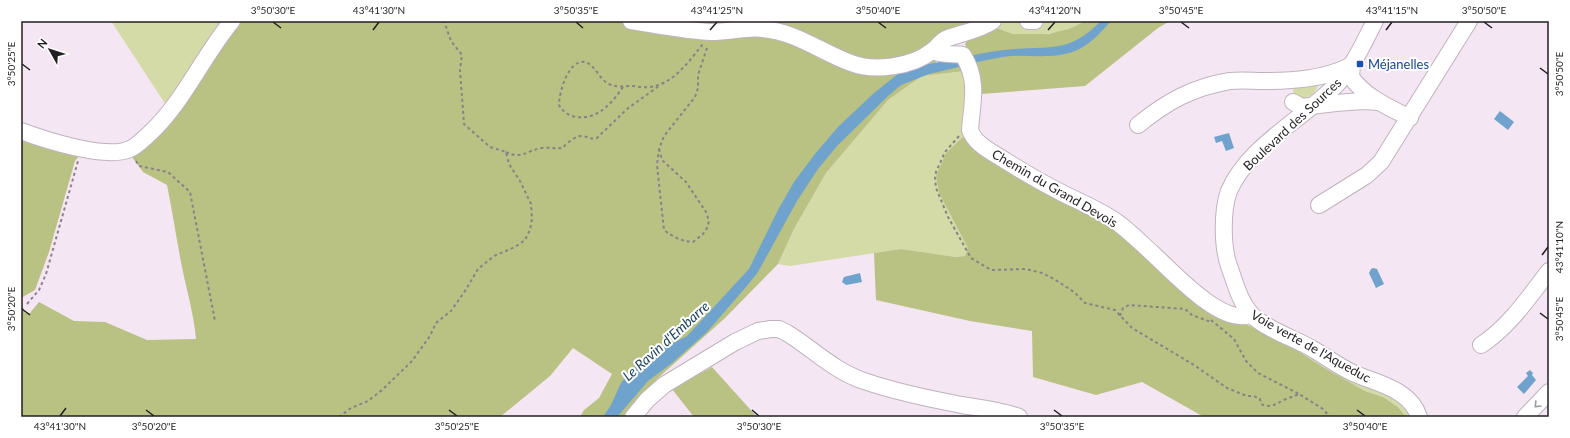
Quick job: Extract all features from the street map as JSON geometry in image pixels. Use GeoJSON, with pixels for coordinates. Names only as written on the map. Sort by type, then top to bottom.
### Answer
{"type":"FeatureCollection","features":[{"type":"Feature","properties":{"kind":"street"},"geometry":{"type":"LineString","coordinates":[[21,131],[55,142],[101,152],[129,150],[151,132],[167,115],[232,21]]}},
{"type":"Feature","properties":{"kind":"street"},"geometry":{"type":"LineString","coordinates":[[630,21],[713,32],[749,28],[781,32],[797,37],[850,63],[871,68],[881,68],[911,62],[933,51],[936,46],[942,42],[993,21]]}},
{"type":"Feature","properties":{"kind":"street"},"geometry":{"type":"LineString","coordinates":[[1028,21],[1035,21]]}},
{"type":"Feature","properties":{"kind":"street","name":"Boulevard des Sources"},"geometry":{"type":"LineString","coordinates":[[1375,21],[1352,65],[1337,83],[1254,156],[1237,175],[1228,193],[1226,206],[1225,250],[1235,284],[1242,300],[1251,314],[1259,321],[1310,347],[1336,364],[1397,391],[1416,408],[1419,417]]}},
{"type":"Feature","properties":{"kind":"street"},"geometry":{"type":"LineString","coordinates":[[1319,204],[1353,185],[1375,169],[1383,160],[1410,118],[1458,36],[1469,21]]}},
{"type":"Feature","properties":{"kind":"street"},"geometry":{"type":"LineString","coordinates":[[933,51],[941,54],[963,55],[967,61],[974,88],[970,130]]}},
{"type":"Feature","properties":{"kind":"street"},"geometry":{"type":"LineString","coordinates":[[1138,125],[1168,102],[1192,91],[1231,81],[1284,81],[1328,75],[1339,72],[1352,65]]}},
{"type":"Feature","properties":{"kind":"street"},"geometry":{"type":"LineString","coordinates":[[1352,65],[1350,72],[1356,85],[1380,102],[1410,118]]}},
{"type":"Feature","properties":{"kind":"street"},"geometry":{"type":"LineString","coordinates":[[1303,78],[1313,78],[1320,81],[1325,87],[1318,101]]}},
{"type":"Feature","properties":{"kind":"street"},"geometry":{"type":"LineString","coordinates":[[1264,81],[1283,90],[1293,102],[1302,107],[1318,101],[1380,102]]}},
{"type":"Feature","properties":{"kind":"street"},"geometry":{"type":"LineString","coordinates":[[1337,83],[1334,92],[1335,98],[1352,102]]}},
{"type":"Feature","properties":{"kind":"street"},"geometry":{"type":"LineString","coordinates":[[1287,127],[1294,110],[1293,102]]}},
{"type":"Feature","properties":{"kind":"street","name":"Chemin du Grand Devois"},"geometry":{"type":"LineString","coordinates":[[970,130],[977,142],[1043,183],[1089,206],[1119,224],[1204,301],[1240,317],[1246,317],[1251,314]]}},
{"type":"Feature","properties":{"kind":"street"},"geometry":{"type":"LineString","coordinates":[[1481,345],[1492,337],[1509,320],[1549,271]]}},
{"type":"Feature","properties":{"kind":"street"},"geometry":{"type":"LineString","coordinates":[[633,417],[647,400],[664,385],[735,342],[758,331],[770,328],[779,329],[787,333],[831,365],[865,382],[1019,417]]}},
{"type":"Feature","properties":{"kind":"street"},"geometry":{"type":"LineString","coordinates":[[1525,417],[1549,392]]}},
{"type":"Feature","properties":{"kind":"path"},"geometry":{"type":"LineString","coordinates":[[444,21],[451,41],[462,55],[460,70],[464,124],[490,147],[512,155],[520,156],[544,148],[562,148],[574,138],[580,136],[590,139],[597,138],[627,109],[680,70],[713,32]]}},
{"type":"Feature","properties":{"kind":"path"},"geometry":{"type":"LineString","coordinates":[[659,149],[662,160],[686,182],[706,212],[709,221],[707,228],[703,234],[693,242],[672,237],[664,230],[657,165],[659,149],[664,136],[695,97],[698,88],[698,75],[713,32]]}},
{"type":"Feature","properties":{"kind":"path"},"geometry":{"type":"LineString","coordinates":[[623,87],[605,109],[590,117],[573,116],[561,110],[559,105],[564,80],[574,66],[579,63],[585,62],[591,65],[608,84],[623,87],[632,86],[648,88],[660,85]]}},
{"type":"Feature","properties":{"kind":"path"},"geometry":{"type":"LineString","coordinates":[[970,130],[956,139],[945,152],[936,172],[935,178],[936,188],[941,200],[968,255],[976,262],[991,270],[1026,270],[1042,273],[1065,286],[1085,303],[1115,310],[1132,328],[1194,365],[1227,388],[1247,396],[1254,396],[1260,399],[1261,404],[1275,406],[1286,399],[1300,394]]}},
{"type":"Feature","properties":{"kind":"path"},"geometry":{"type":"LineString","coordinates":[[27,304],[39,290],[46,274],[78,159],[91,150]]}},
{"type":"Feature","properties":{"kind":"path"},"geometry":{"type":"LineString","coordinates":[[129,150],[139,166],[168,172],[190,192],[215,321]]}},
{"type":"Feature","properties":{"kind":"path"},"geometry":{"type":"LineString","coordinates":[[339,417],[351,408],[368,401],[382,390],[412,361],[428,341],[436,323],[451,312],[478,269],[494,256],[515,247],[525,240],[530,230],[532,219],[531,204],[520,181],[509,164],[506,152]]}},
{"type":"Feature","properties":{"kind":"path"},"geometry":{"type":"LineString","coordinates":[[1204,301],[1206,314],[1212,322],[1234,339],[1246,361],[1258,373],[1300,394],[1323,409],[1330,417]]}},
{"type":"Feature","properties":{"kind":"path"},"geometry":{"type":"LineString","coordinates":[[1120,316],[1123,308],[1129,305],[1185,309],[1192,314],[1212,322]]}},
{"type":"Feature","properties":{"kind":"green space"},"geometry":{"type":"Polygon","coordinates":[[[111,21],[227,21],[168,108],[111,21]]]}},
{"type":"Feature","properties":{"kind":"green space"},"geometry":{"type":"Polygon","coordinates":[[[235,21],[983,21],[931,46],[937,66],[963,63],[965,71],[922,76],[888,100],[826,173],[794,229],[778,264],[725,318],[658,378],[627,417],[580,417],[584,410],[599,398],[612,374],[573,348],[550,376],[500,417],[21,417],[21,301],[25,313],[30,313],[39,302],[74,321],[105,322],[147,340],[196,339],[167,185],[143,172],[129,153],[235,21]]]}},
{"type":"Feature","properties":{"kind":"green space"},"geometry":{"type":"Polygon","coordinates":[[[1001,21],[1017,21],[1021,23],[1040,24],[1047,21],[1086,21],[1062,31],[1029,35],[1007,33],[999,30],[994,25],[1001,21]]]}},
{"type":"Feature","properties":{"kind":"green space"},"geometry":{"type":"Polygon","coordinates":[[[1086,21],[1170,21],[1158,28],[1085,86],[981,94],[965,44],[970,37],[996,28],[1013,34],[1048,34],[1069,29],[1086,21]]]}},
{"type":"Feature","properties":{"kind":"green space"},"geometry":{"type":"Polygon","coordinates":[[[965,71],[968,91],[962,119],[964,136],[946,153],[939,193],[969,248],[965,256],[956,257],[901,249],[790,266],[778,264],[794,229],[826,173],[888,100],[922,76],[965,71]]]}},
{"type":"Feature","properties":{"kind":"green space"},"geometry":{"type":"Polygon","coordinates":[[[1316,84],[1318,86],[1315,91],[1306,98],[1300,99],[1293,92],[1294,87],[1316,84]]]}},
{"type":"Feature","properties":{"kind":"green space"},"geometry":{"type":"Polygon","coordinates":[[[21,132],[79,156],[75,161],[49,252],[35,290],[21,298],[21,132]]]}},
{"type":"Feature","properties":{"kind":"green space"},"geometry":{"type":"Polygon","coordinates":[[[964,136],[982,152],[1097,215],[1240,321],[1293,348],[1365,391],[1383,397],[1398,407],[1406,417],[1204,417],[1142,382],[1096,395],[1033,377],[1032,331],[970,321],[876,300],[874,253],[901,249],[956,257],[965,256],[968,248],[939,193],[936,176],[946,153],[964,136]]]}},
{"type":"Feature","properties":{"kind":"green space"},"geometry":{"type":"Polygon","coordinates":[[[1250,322],[1393,395],[1414,417],[1406,417],[1398,407],[1383,397],[1365,391],[1293,348],[1249,328],[1250,322]]]}},
{"type":"Feature","properties":{"kind":"green space"},"geometry":{"type":"Polygon","coordinates":[[[712,367],[757,417],[694,417],[672,389],[712,367]]]}},
{"type":"Feature","properties":{"kind":"water"},"geometry":{"type":"Polygon","coordinates":[[[1101,21],[1111,21],[1090,42],[1075,51],[1051,56],[1001,57],[971,63],[969,56],[1009,49],[1052,47],[1071,43],[1090,31],[1101,21]]]}},
{"type":"Feature","properties":{"kind":"water"},"geometry":{"type":"Polygon","coordinates":[[[961,58],[963,66],[929,74],[901,85],[837,146],[818,169],[797,201],[758,272],[746,287],[707,332],[672,363],[648,381],[617,417],[603,417],[611,405],[621,383],[632,369],[654,353],[687,336],[749,269],[778,210],[794,182],[838,127],[874,93],[898,74],[918,66],[961,58]]]}},
{"type":"Feature","properties":{"kind":"water"},"geometry":{"type":"Polygon","coordinates":[[[1500,111],[1514,122],[1508,130],[1494,119],[1500,111]]]}},
{"type":"Feature","properties":{"kind":"water"},"geometry":{"type":"Polygon","coordinates":[[[1229,133],[1234,148],[1226,151],[1222,141],[1216,143],[1214,137],[1229,133]]]}},
{"type":"Feature","properties":{"kind":"water"},"geometry":{"type":"Polygon","coordinates":[[[1373,268],[1377,269],[1384,284],[1376,288],[1369,273],[1373,268]]]}},
{"type":"Feature","properties":{"kind":"water"},"geometry":{"type":"Polygon","coordinates":[[[860,273],[862,282],[846,285],[842,282],[844,277],[860,273]]]}},
{"type":"Feature","properties":{"kind":"water"},"geometry":{"type":"Polygon","coordinates":[[[1530,370],[1536,380],[1524,394],[1517,387],[1528,376],[1526,373],[1530,370]]]}},
{"type":"Feature","properties":{"kind":"place","name":"Méjanelles"},"geometry":{"type":"Point","coordinates":[1360,64]}},
{"type":"Feature","properties":{"kind":"water label","name":"Le Ravin d'Embarre"},"geometry":{"type":"Point","coordinates":[666,341]}}]}
